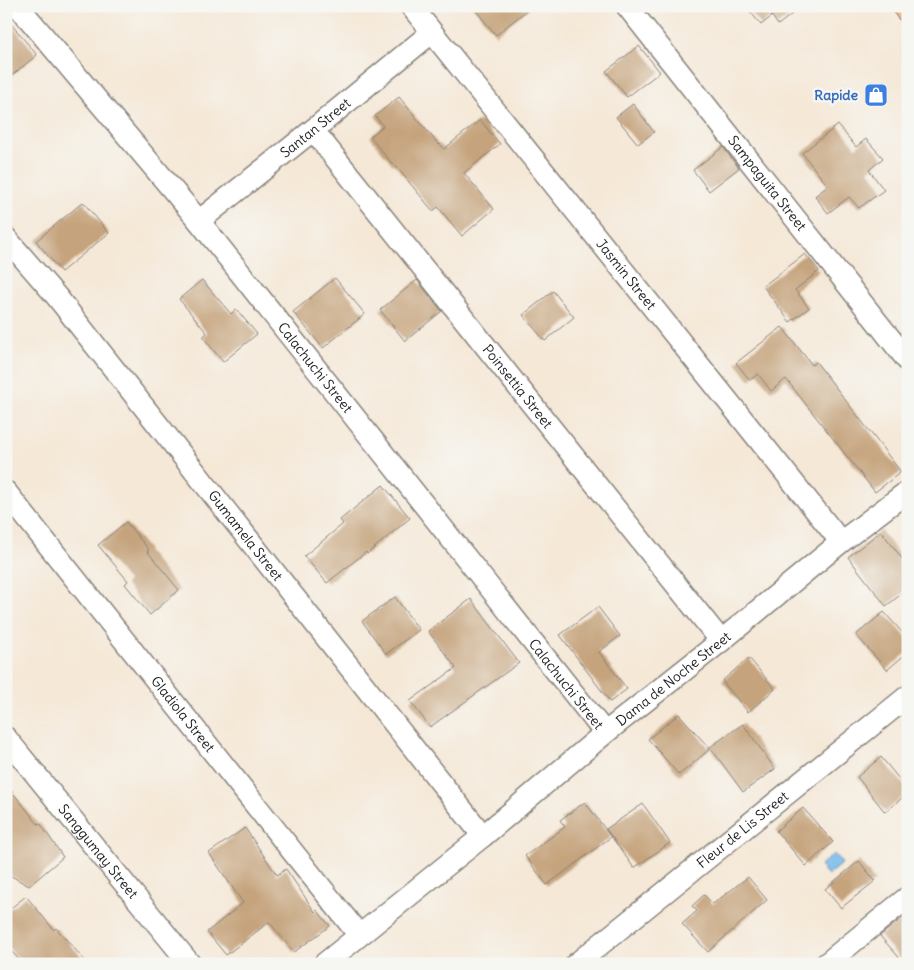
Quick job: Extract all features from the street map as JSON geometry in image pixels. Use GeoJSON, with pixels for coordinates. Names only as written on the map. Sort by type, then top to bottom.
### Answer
{"type":"FeatureCollection","features":[{"type":"Feature","properties":{"kind":"street","name":"Calachuchi Street"},"geometry":{"type":"LineString","coordinates":[[18,6],[199,221],[605,733]]}},
{"type":"Feature","properties":{"kind":"street","name":"Jasmin Street"},"geometry":{"type":"LineString","coordinates":[[411,6],[841,542]]}},
{"type":"Feature","properties":{"kind":"street","name":"Sampaguita Street"},"geometry":{"type":"LineString","coordinates":[[627,6],[908,361]]}},
{"type":"Feature","properties":{"kind":"street","name":"Santan Street"},"geometry":{"type":"LineString","coordinates":[[199,221],[431,33]]}},
{"type":"Feature","properties":{"kind":"street","name":"Poinsettia Street"},"geometry":{"type":"LineString","coordinates":[[313,130],[721,641]]}},
{"type":"Feature","properties":{"kind":"street","name":"Gumamela Street"},"geometry":{"type":"LineString","coordinates":[[6,238],[57,297],[482,836]]}},
{"type":"Feature","properties":{"kind":"street","name":"Dama de Noche Street"},"geometry":{"type":"LineString","coordinates":[[324,964],[605,733],[841,542],[908,491]]}},
{"type":"Feature","properties":{"kind":"street","name":"Gladiola Street"},"geometry":{"type":"LineString","coordinates":[[6,492],[359,935]]}},
{"type":"Feature","properties":{"kind":"street","name":"Fleur de Lis Street"},"geometry":{"type":"LineString","coordinates":[[576,964],[908,696]]}},
{"type":"Feature","properties":{"kind":"street","name":"Sanggumay Street"},"geometry":{"type":"LineString","coordinates":[[6,738],[190,964]]}},
{"type":"Feature","properties":{"kind":"street"},"geometry":{"type":"LineString","coordinates":[[826,964],[908,897]]}},
{"type":"Feature","properties":{"kind":"water"},"geometry":{"type":"Polygon","coordinates":[[[834,854],[842,863],[828,875],[820,866],[834,854]]]}},
{"type":"Feature","properties":{"kind":"building"},"geometry":{"type":"Polygon","coordinates":[[[472,6],[532,6],[496,35],[472,6]]]}},
{"type":"Feature","properties":{"kind":"building"},"geometry":{"type":"Polygon","coordinates":[[[746,6],[802,6],[778,25],[772,16],[761,25],[746,6]]]}},
{"type":"Feature","properties":{"kind":"building"},"geometry":{"type":"Polygon","coordinates":[[[6,18],[37,55],[6,80],[6,18]]]}},
{"type":"Feature","properties":{"kind":"building"},"geometry":{"type":"Polygon","coordinates":[[[639,46],[660,72],[627,97],[606,71],[639,46]]]}},
{"type":"Feature","properties":{"kind":"building"},"geometry":{"type":"Polygon","coordinates":[[[399,97],[444,149],[480,120],[500,144],[464,173],[494,209],[462,236],[438,207],[433,211],[370,137],[383,126],[375,116],[399,97]]]}},
{"type":"Feature","properties":{"kind":"building"},"geometry":{"type":"Polygon","coordinates":[[[633,104],[654,132],[638,144],[616,117],[633,104]]]}},
{"type":"Feature","properties":{"kind":"building"},"geometry":{"type":"Polygon","coordinates":[[[838,125],[856,147],[866,139],[883,158],[869,170],[884,190],[859,208],[849,197],[828,213],[815,196],[828,186],[802,153],[838,125]]]}},
{"type":"Feature","properties":{"kind":"building"},"geometry":{"type":"Polygon","coordinates":[[[723,147],[739,168],[709,191],[693,170],[723,147]]]}},
{"type":"Feature","properties":{"kind":"building"},"geometry":{"type":"Polygon","coordinates":[[[83,202],[109,233],[61,272],[36,241],[83,202]]]}},
{"type":"Feature","properties":{"kind":"building"},"geometry":{"type":"Polygon","coordinates":[[[805,254],[819,271],[795,290],[809,308],[790,322],[763,286],[805,254]]]}},
{"type":"Feature","properties":{"kind":"building"},"geometry":{"type":"Polygon","coordinates":[[[335,278],[365,314],[323,348],[293,312],[335,278]]]}},
{"type":"Feature","properties":{"kind":"building"},"geometry":{"type":"Polygon","coordinates":[[[202,280],[231,314],[236,309],[257,334],[223,362],[203,337],[207,333],[179,299],[202,280]]]}},
{"type":"Feature","properties":{"kind":"building"},"geometry":{"type":"Polygon","coordinates":[[[417,280],[442,311],[405,341],[380,310],[417,280]]]}},
{"type":"Feature","properties":{"kind":"building"},"geometry":{"type":"Polygon","coordinates":[[[553,291],[574,317],[545,341],[523,315],[553,291]]]}},
{"type":"Feature","properties":{"kind":"building"},"geometry":{"type":"Polygon","coordinates":[[[782,327],[812,365],[816,362],[901,472],[875,492],[786,379],[771,391],[758,374],[750,380],[736,363],[782,327]]]}},
{"type":"Feature","properties":{"kind":"building"},"geometry":{"type":"Polygon","coordinates":[[[383,485],[410,518],[367,554],[366,552],[327,583],[304,556],[343,524],[340,520],[383,485]]]}},
{"type":"Feature","properties":{"kind":"building"},"geometry":{"type":"Polygon","coordinates":[[[126,522],[179,590],[150,615],[125,584],[128,581],[98,545],[126,522]]]}},
{"type":"Feature","properties":{"kind":"building"},"geometry":{"type":"Polygon","coordinates":[[[881,531],[908,566],[908,589],[886,606],[848,557],[881,531]]]}},
{"type":"Feature","properties":{"kind":"building"},"geometry":{"type":"Polygon","coordinates":[[[395,597],[419,630],[386,654],[362,621],[395,597]]]}},
{"type":"Feature","properties":{"kind":"building"},"geometry":{"type":"Polygon","coordinates":[[[471,599],[519,663],[430,727],[410,701],[456,668],[428,631],[471,599]]]}},
{"type":"Feature","properties":{"kind":"building"},"geometry":{"type":"Polygon","coordinates":[[[598,607],[620,636],[599,652],[627,689],[610,702],[560,635],[598,607]]]}},
{"type":"Feature","properties":{"kind":"building"},"geometry":{"type":"Polygon","coordinates":[[[884,612],[908,639],[908,652],[887,670],[856,635],[884,612]]]}},
{"type":"Feature","properties":{"kind":"building"},"geometry":{"type":"Polygon","coordinates":[[[749,658],[775,689],[748,712],[722,681],[749,658]]]}},
{"type":"Feature","properties":{"kind":"building"},"geometry":{"type":"Polygon","coordinates":[[[679,714],[710,749],[679,775],[648,739],[679,714]]]}},
{"type":"Feature","properties":{"kind":"building"},"geometry":{"type":"Polygon","coordinates":[[[743,724],[775,769],[743,792],[710,747],[743,724]]]}},
{"type":"Feature","properties":{"kind":"building"},"geometry":{"type":"Polygon","coordinates":[[[881,757],[908,790],[908,793],[885,812],[857,777],[881,757]]]}},
{"type":"Feature","properties":{"kind":"building"},"geometry":{"type":"Polygon","coordinates":[[[6,784],[38,824],[40,823],[63,857],[29,886],[6,873],[6,784]]]}},
{"type":"Feature","properties":{"kind":"building"},"geometry":{"type":"Polygon","coordinates":[[[585,802],[611,837],[547,885],[525,856],[565,827],[560,820],[585,802]]]}},
{"type":"Feature","properties":{"kind":"building"},"geometry":{"type":"Polygon","coordinates":[[[643,804],[670,843],[634,868],[606,829],[643,804]]]}},
{"type":"Feature","properties":{"kind":"building"},"geometry":{"type":"Polygon","coordinates":[[[803,808],[833,842],[806,866],[776,831],[803,808]]]}},
{"type":"Feature","properties":{"kind":"building"},"geometry":{"type":"Polygon","coordinates":[[[245,828],[277,875],[286,869],[315,912],[317,910],[330,926],[294,952],[269,922],[226,955],[207,932],[243,903],[209,853],[245,828]]]}},
{"type":"Feature","properties":{"kind":"building"},"geometry":{"type":"Polygon","coordinates":[[[859,861],[875,881],[841,908],[825,889],[859,861]]]}},
{"type":"Feature","properties":{"kind":"building"},"geometry":{"type":"Polygon","coordinates":[[[748,877],[767,900],[708,952],[682,924],[697,911],[692,906],[704,895],[713,904],[748,877]]]}},
{"type":"Feature","properties":{"kind":"building"},"geometry":{"type":"Polygon","coordinates":[[[26,896],[54,930],[56,928],[88,964],[23,964],[6,945],[6,912],[26,896]]]}},
{"type":"Feature","properties":{"kind":"building"},"geometry":{"type":"Polygon","coordinates":[[[908,913],[908,964],[905,964],[880,936],[908,913]]]}},
{"type":"Feature","properties":{"kind":"place","name":"Rapide"},"geometry":{"type":"Point","coordinates":[876,95]}}]}
